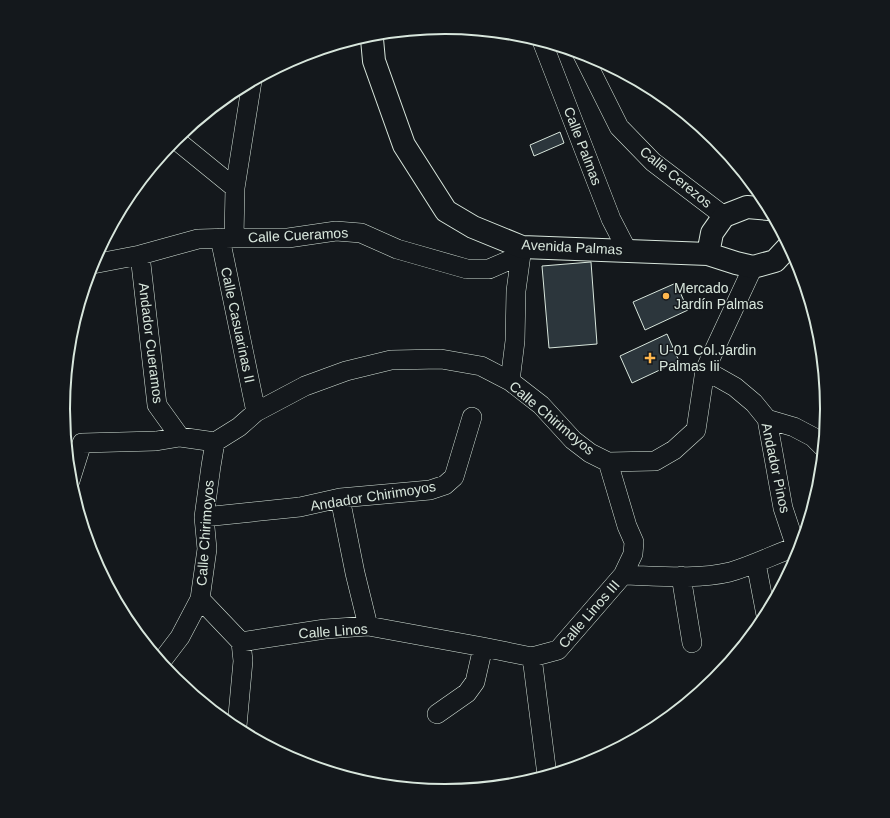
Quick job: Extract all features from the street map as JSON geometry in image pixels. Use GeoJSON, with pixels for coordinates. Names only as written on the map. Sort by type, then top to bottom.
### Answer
{"type":"FeatureCollection","features":[{"type":"Feature","properties":{"kind":"main road","name":"Avenida Palmas"},"geometry":{"type":"LineString","coordinates":[[368,42],[404,145],[446,211],[473,227],[521,251],[627,250],[708,254],[753,267],[775,261],[785,251]]}},
{"type":"Feature","properties":{"kind":"main road"},"geometry":{"type":"LineString","coordinates":[[708,254],[712,233],[724,216],[747,207],[762,208]]}},
{"type":"Feature","properties":{"kind":"street","name":"Calle Palmas"},"geometry":{"type":"LineString","coordinates":[[545,48],[611,219],[627,250]]}},
{"type":"Feature","properties":{"kind":"street","name":"Calle Cerezos"},"geometry":{"type":"LineString","coordinates":[[587,62],[619,127],[653,162],[724,216]]}},
{"type":"Feature","properties":{"kind":"street","name":"Calle Casuarinas II"},"geometry":{"type":"LineString","coordinates":[[251,88],[227,238],[256,412]]}},
{"type":"Feature","properties":{"kind":"street"},"geometry":{"type":"LineString","coordinates":[[181,144],[234,188]]}},
{"type":"Feature","properties":{"kind":"street","name":"Calle Cueramos"},"geometry":{"type":"LineString","coordinates":[[100,262],[198,240],[227,238],[288,238],[336,231],[361,233],[398,249],[467,269],[489,269],[521,251]]}},
{"type":"Feature","properties":{"kind":"street"},"geometry":{"type":"LineString","coordinates":[[510,381],[515,341],[516,291],[521,251]]}},
{"type":"Feature","properties":{"kind":"street","name":"Andador Cueramos"},"geometry":{"type":"LineString","coordinates":[[140,254],[157,405],[180,437]]}},
{"type":"Feature","properties":{"kind":"street","name":"Calle Chirimoyos"},"geometry":{"type":"LineString","coordinates":[[164,658],[180,637],[200,599],[207,549],[204,517],[215,442],[239,427],[256,412],[305,386],[346,372],[391,360],[441,359],[481,366],[510,381],[541,405],[574,440],[590,453],[608,462],[655,461],[674,450],[696,430],[705,370],[753,267]]}},
{"type":"Feature","properties":{"kind":"street","name":"Andador Pinos"},"geometry":{"type":"LineString","coordinates":[[705,370],[735,387],[754,403],[767,419],[784,508],[796,541]]}},
{"type":"Feature","properties":{"kind":"street","name":"Andador Chirimoyos"},"geometry":{"type":"LineString","coordinates":[[204,517],[300,508],[340,498],[430,490],[445,485],[454,478],[472,417]]}},
{"type":"Feature","properties":{"kind":"street"},"geometry":{"type":"LineString","coordinates":[[767,419],[794,427],[813,437],[818,442]]}},
{"type":"Feature","properties":{"kind":"street"},"geometry":{"type":"LineString","coordinates":[[74,467],[82,443],[156,440],[180,437],[215,442]]}},
{"type":"Feature","properties":{"kind":"street","name":"Calle Linos III"},"geometry":{"type":"LineString","coordinates":[[532,657],[558,650],[623,575],[633,554],[634,542],[627,526],[608,462]]}},
{"type":"Feature","properties":{"kind":"street"},"geometry":{"type":"LineString","coordinates":[[340,498],[355,573],[368,626]]}},
{"type":"Feature","properties":{"kind":"street"},"geometry":{"type":"LineString","coordinates":[[623,575],[707,576],[729,572],[792,550]]}},
{"type":"Feature","properties":{"kind":"street"},"geometry":{"type":"LineString","coordinates":[[756,563],[764,606]]}},
{"type":"Feature","properties":{"kind":"street"},"geometry":{"type":"LineString","coordinates":[[681,576],[692,643]]}},
{"type":"Feature","properties":{"kind":"street"},"geometry":{"type":"LineString","coordinates":[[200,599],[241,642],[244,661],[238,721]]}},
{"type":"Feature","properties":{"kind":"street","name":"Calle Linos"},"geometry":{"type":"LineString","coordinates":[[241,642],[324,629],[368,626],[532,657]]}},
{"type":"Feature","properties":{"kind":"street"},"geometry":{"type":"LineString","coordinates":[[436,714],[467,693],[476,682],[483,647]]}},
{"type":"Feature","properties":{"kind":"street"},"geometry":{"type":"LineString","coordinates":[[532,657],[546,770]]}},
{"type":"Feature","properties":{"kind":"building"},"geometry":{"type":"Polygon","coordinates":[[[560,132],[564,143],[534,156],[530,145],[560,132]]]}},
{"type":"Feature","properties":{"kind":"building"},"geometry":{"type":"Polygon","coordinates":[[[591,262],[597,344],[549,348],[542,266],[591,262]]]}},
{"type":"Feature","properties":{"kind":"building"},"geometry":{"type":"Polygon","coordinates":[[[676,283],[688,310],[645,330],[633,302],[676,283]]]}},
{"type":"Feature","properties":{"kind":"building","name":"U-01 Col.Jardin Palmas Iii"},"geometry":{"type":"Polygon","coordinates":[[[667,334],[679,361],[632,383],[620,356],[667,334]]]}},
{"type":"Feature","properties":{"kind":"place","name":"Mercado Jardín Palmas"},"geometry":{"type":"Point","coordinates":[666,296]}},
{"type":"Feature","properties":{"kind":"place","name":"U-01 Col.Jardin Palmas Iii"},"geometry":{"type":"Point","coordinates":[650,358]}}]}
